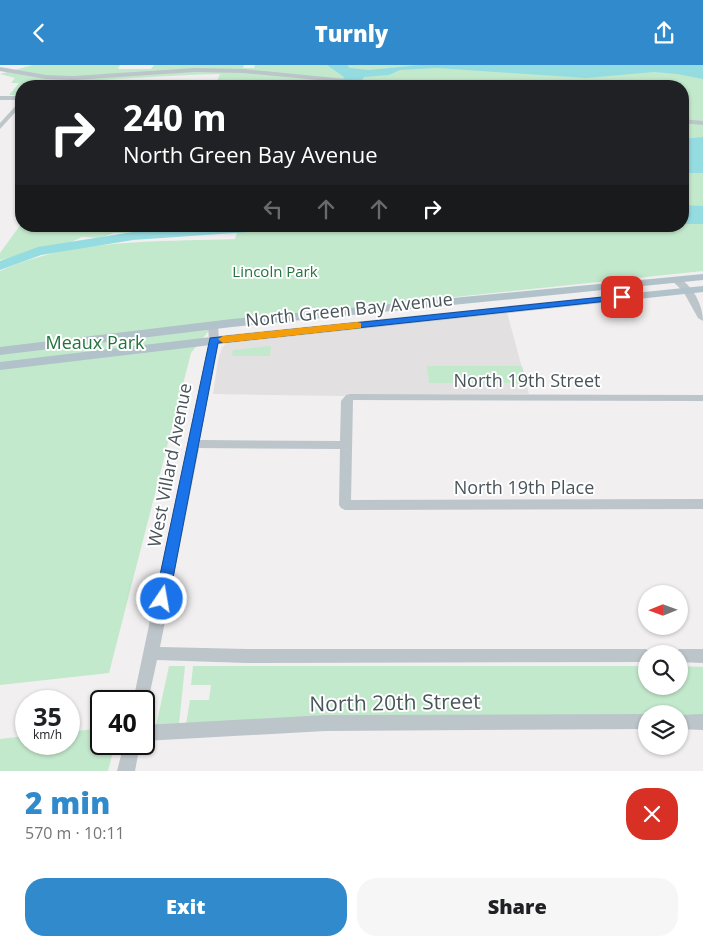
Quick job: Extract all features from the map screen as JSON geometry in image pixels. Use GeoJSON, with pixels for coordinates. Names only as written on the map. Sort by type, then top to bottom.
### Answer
{"type":"FeatureCollection","features":[{"type":"Feature","properties":{"kind":"main road","name":"North Green Bay Avenue"},"geometry":{"type":"LineString","coordinates":[[0,351],[213,325],[703,277]]}},
{"type":"Feature","properties":{"kind":"main road","name":"North Green Bay Avenue"},"geometry":{"type":"LineString","coordinates":[[0,367],[214,341],[703,289]]}},
{"type":"Feature","properties":{"kind":"street"},"geometry":{"type":"LineString","coordinates":[[0,69],[44,79],[210,70],[249,71],[337,80]]}},
{"type":"Feature","properties":{"kind":"street"},"geometry":{"type":"LineString","coordinates":[[0,98],[15,98]]}},
{"type":"Feature","properties":{"kind":"street"},"geometry":{"type":"LineString","coordinates":[[0,127],[15,109]]}},
{"type":"Feature","properties":{"kind":"street"},"geometry":{"type":"LineString","coordinates":[[689,122],[703,123]]}},
{"type":"Feature","properties":{"kind":"street"},"geometry":{"type":"LineString","coordinates":[[676,279],[687,290],[703,318]]}},
{"type":"Feature","properties":{"kind":"street","name":"West Villard Avenue"},"geometry":{"type":"LineString","coordinates":[[143,690],[214,341],[213,325]]}},
{"type":"Feature","properties":{"kind":"street","name":"North 19th Street"},"geometry":{"type":"LineString","coordinates":[[346,445],[346,401],[350,397],[703,398]]}},
{"type":"Feature","properties":{"kind":"street"},"geometry":{"type":"LineString","coordinates":[[194,444],[346,445]]}},
{"type":"Feature","properties":{"kind":"street","name":"North 19th Place"},"geometry":{"type":"LineString","coordinates":[[346,445],[345,505],[703,504]]}},
{"type":"Feature","properties":{"kind":"street"},"geometry":{"type":"LineString","coordinates":[[151,653],[247,656],[638,657]]}},
{"type":"Feature","properties":{"kind":"street"},"geometry":{"type":"LineString","coordinates":[[688,657],[703,657]]}},
{"type":"Feature","properties":{"kind":"street","name":"North 20th Street"},"geometry":{"type":"LineString","coordinates":[[155,732],[325,723],[638,722]]}},
{"type":"Feature","properties":{"kind":"street"},"geometry":{"type":"LineString","coordinates":[[688,722],[703,722]]}},
{"type":"Feature","properties":{"kind":"street"},"geometry":{"type":"LineString","coordinates":[[126,771],[130,755]]}},
{"type":"Feature","properties":{"kind":"shaded area"},"geometry":{"type":"Polygon","coordinates":[[[507,312],[529,394],[352,394],[343,396],[213,394],[218,360],[222,348],[227,342],[507,312]]]}},
{"type":"Feature","properties":{"kind":"green space","name":"Meaux Park"},"geometry":{"type":"Polygon","coordinates":[[[33,65],[120,65],[118,69],[151,69],[154,65],[244,65],[243,68],[254,68],[255,65],[703,65],[703,271],[216,322],[191,353],[109,673],[0,685],[0,271],[28,260],[86,247],[145,242],[235,239],[237,232],[689,232],[689,80],[218,80],[220,74],[95,80],[15,80],[15,83],[11,83],[15,78],[0,74],[33,65]]]}},
{"type":"Feature","properties":{"kind":"green space","name":"Meaux Park"},"geometry":{"type":"Polygon","coordinates":[[[15,88],[15,95],[9,95],[15,88]]]}},
{"type":"Feature","properties":{"kind":"green space"},"geometry":{"type":"Polygon","coordinates":[[[15,232],[165,232],[114,233],[100,238],[82,237],[67,244],[0,260],[0,253],[15,232]]]}},
{"type":"Feature","properties":{"kind":"green space"},"geometry":{"type":"Polygon","coordinates":[[[271,346],[270,356],[232,356],[233,350],[271,346]]]}},
{"type":"Feature","properties":{"kind":"green space"},"geometry":{"type":"Polygon","coordinates":[[[427,366],[522,366],[527,383],[429,383],[427,366]]]}},
{"type":"Feature","properties":{"kind":"green space"},"geometry":{"type":"Polygon","coordinates":[[[169,666],[185,666],[179,724],[156,726],[169,666]]]}},
{"type":"Feature","properties":{"kind":"green space"},"geometry":{"type":"Polygon","coordinates":[[[193,666],[638,666],[638,695],[688,695],[688,666],[703,667],[703,716],[688,716],[688,705],[638,705],[638,716],[420,715],[186,724],[190,700],[209,700],[211,685],[191,685],[193,666]]]}},
{"type":"Feature","properties":{"kind":"green space"},"geometry":{"type":"Polygon","coordinates":[[[90,729],[90,755],[112,755],[108,771],[0,771],[0,739],[15,737],[15,755],[80,755],[80,731],[90,729]]]}},
{"type":"Feature","properties":{"kind":"water"},"geometry":{"type":"Polygon","coordinates":[[[327,65],[347,65],[350,68],[369,70],[419,65],[703,65],[703,79],[654,72],[586,78],[437,68],[400,70],[389,75],[364,77],[362,80],[343,80],[344,77],[327,65]]]}},
{"type":"Feature","properties":{"kind":"water"},"geometry":{"type":"Polygon","coordinates":[[[703,137],[703,173],[689,173],[689,138],[703,137]]]}},
{"type":"Feature","properties":{"kind":"water"},"geometry":{"type":"Polygon","coordinates":[[[689,205],[703,206],[703,224],[689,224],[689,205]]]}},
{"type":"Feature","properties":{"kind":"waterway"},"geometry":{"type":"LineString","coordinates":[[0,266],[38,251],[133,236],[191,232]]}},
{"type":"Feature","properties":{"kind":"slow traffic"},"geometry":{"type":"LineString","coordinates":[[223,339],[357,325]]}},
{"type":"Feature","properties":{"kind":"route"},"geometry":{"type":"LineString","coordinates":[[162,599],[214,341],[622,297]]}},
{"type":"Feature","properties":{"kind":"park label","name":"Lincoln Park"},"geometry":{"type":"Point","coordinates":[275,271]}}]}
